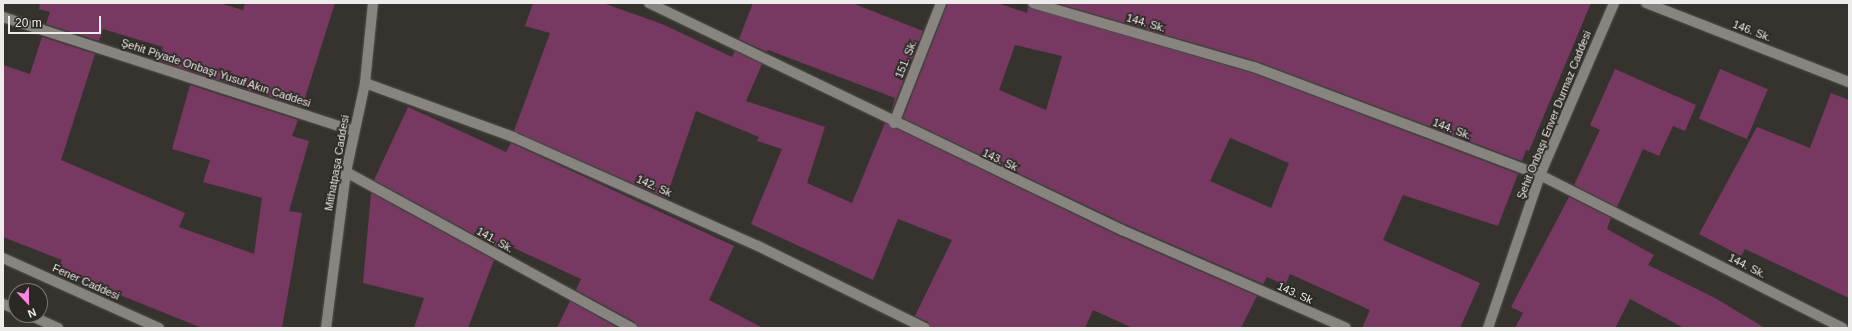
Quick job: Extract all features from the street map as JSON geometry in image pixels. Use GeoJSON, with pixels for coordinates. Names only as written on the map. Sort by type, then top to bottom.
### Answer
{"type":"FeatureCollection","features":[{"type":"Feature","properties":{"kind":"street","name":"Mithatpaşa Caddesi"},"geometry":{"type":"LineString","coordinates":[[326,328],[346,172],[365,83],[373,3]]}},
{"type":"Feature","properties":{"kind":"street","name":"143. Sk"},"geometry":{"type":"LineString","coordinates":[[649,3],[894,123],[1122,230],[1346,328]]}},
{"type":"Feature","properties":{"kind":"street","name":"151. Sk."},"geometry":{"type":"LineString","coordinates":[[894,123],[941,3]]}},
{"type":"Feature","properties":{"kind":"street","name":"144. Sk."},"geometry":{"type":"LineString","coordinates":[[1033,3],[1254,67],[1540,175],[1843,328]]}},
{"type":"Feature","properties":{"kind":"street","name":"Şehit Onbaşı Enver Durmaz Caddesi"},"geometry":{"type":"LineString","coordinates":[[1488,328],[1540,175],[1614,3]]}},
{"type":"Feature","properties":{"kind":"street","name":"146. Sk."},"geometry":{"type":"LineString","coordinates":[[1646,3],[1849,82]]}},
{"type":"Feature","properties":{"kind":"street","name":"Şehit Piyade Onbaşı Yusuf Akın Caddesi"},"geometry":{"type":"LineString","coordinates":[[3,17],[354,131]]}},
{"type":"Feature","properties":{"kind":"street","name":"142. Sk"},"geometry":{"type":"LineString","coordinates":[[365,83],[513,137],[758,246],[925,328]]}},
{"type":"Feature","properties":{"kind":"street","name":"141. Sk."},"geometry":{"type":"LineString","coordinates":[[346,172],[632,328]]}},
{"type":"Feature","properties":{"kind":"street","name":"Fener Caddesi"},"geometry":{"type":"LineString","coordinates":[[3,258],[159,328]]}},
{"type":"Feature","properties":{"kind":"street"},"geometry":{"type":"LineString","coordinates":[[47,323],[58,328]]}},
{"type":"Feature","properties":{"kind":"building"},"geometry":{"type":"Polygon","coordinates":[[[40,3],[219,3],[243,10],[245,3],[335,3],[302,107],[159,61],[163,47],[103,29],[99,41],[46,24],[50,12],[39,9],[40,3]]]}},
{"type":"Feature","properties":{"kind":"building"},"geometry":{"type":"Polygon","coordinates":[[[533,3],[603,3],[662,24],[732,57],[735,51],[762,64],[746,101],[825,127],[807,183],[852,203],[885,123],[1119,236],[1257,296],[1241,328],[1133,328],[1093,310],[1085,328],[931,328],[928,322],[915,316],[952,240],[898,219],[873,280],[751,224],[782,149],[757,141],[759,137],[696,111],[666,198],[514,131],[550,33],[525,26],[533,3]]]}},
{"type":"Feature","properties":{"kind":"building"},"geometry":{"type":"Polygon","coordinates":[[[753,3],[852,3],[923,31],[891,112],[895,98],[768,50],[767,52],[739,39],[753,3]]]}},
{"type":"Feature","properties":{"kind":"building"},"geometry":{"type":"Polygon","coordinates":[[[948,3],[998,3],[1027,13],[1028,7],[1252,73],[1518,174],[1498,226],[1403,195],[1383,240],[1480,283],[1460,328],[1362,328],[1370,310],[1290,274],[1285,285],[1267,277],[1263,284],[1125,224],[903,118],[948,3]],[[1015,45],[999,90],[1046,110],[1062,56],[1015,45]],[[1230,138],[1210,181],[1271,208],[1289,163],[1230,138]]]}},
{"type":"Feature","properties":{"kind":"building"},"geometry":{"type":"Polygon","coordinates":[[[1056,3],[1591,3],[1529,151],[1526,150],[1522,161],[1256,61],[1056,3]]]}},
{"type":"Feature","properties":{"kind":"building"},"geometry":{"type":"Polygon","coordinates":[[[42,37],[95,54],[61,160],[185,213],[179,227],[254,254],[262,198],[203,182],[210,160],[172,149],[190,85],[298,120],[292,136],[309,141],[289,211],[302,213],[282,328],[202,328],[58,270],[62,260],[3,237],[3,65],[30,74],[42,37]]]}},
{"type":"Feature","properties":{"kind":"building"},"geometry":{"type":"Polygon","coordinates":[[[1615,69],[1696,105],[1685,131],[1673,126],[1659,156],[1643,149],[1617,207],[1574,185],[1600,130],[1590,125],[1615,69]]]}},
{"type":"Feature","properties":{"kind":"building"},"geometry":{"type":"Polygon","coordinates":[[[1720,69],[1768,89],[1747,139],[1699,119],[1720,69]]]}},
{"type":"Feature","properties":{"kind":"building"},"geometry":{"type":"Polygon","coordinates":[[[1831,93],[1849,100],[1849,298],[1745,249],[1741,256],[1699,234],[1757,127],[1810,148],[1831,93]]]}},
{"type":"Feature","properties":{"kind":"building"},"geometry":{"type":"Polygon","coordinates":[[[408,107],[506,152],[511,143],[734,246],[709,300],[763,328],[638,328],[635,322],[576,290],[581,279],[501,242],[499,248],[374,180],[408,107]]]}},
{"type":"Feature","properties":{"kind":"building"},"geometry":{"type":"Polygon","coordinates":[[[371,193],[494,260],[468,328],[414,328],[424,298],[363,283],[371,193]]]}},
{"type":"Feature","properties":{"kind":"building"},"geometry":{"type":"Polygon","coordinates":[[[1569,197],[1611,218],[1607,229],[1654,255],[1648,265],[1715,298],[1765,328],[1684,328],[1630,299],[1615,328],[1515,328],[1523,313],[1511,307],[1569,197]]]}},
{"type":"Feature","properties":{"kind":"building"},"geometry":{"type":"Polygon","coordinates":[[[570,301],[618,328],[557,328],[570,301]]]}}]}
